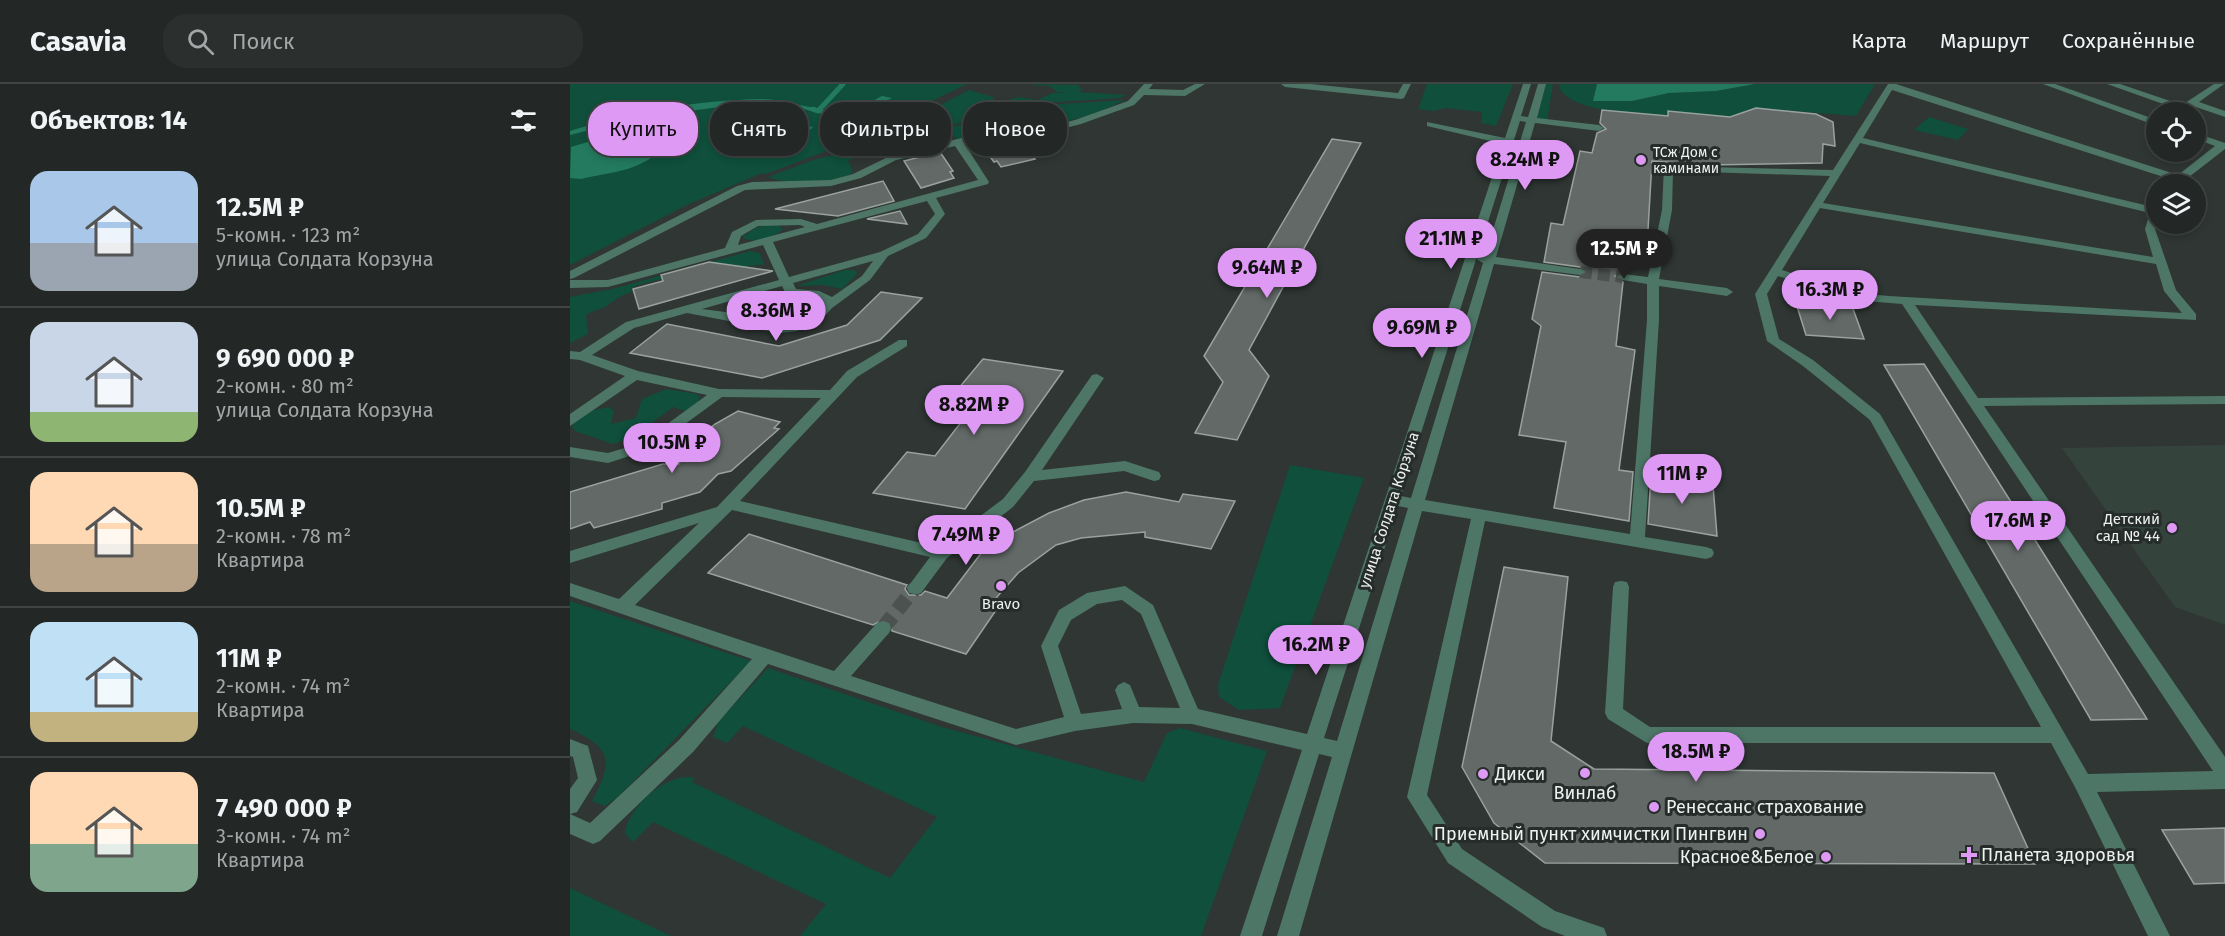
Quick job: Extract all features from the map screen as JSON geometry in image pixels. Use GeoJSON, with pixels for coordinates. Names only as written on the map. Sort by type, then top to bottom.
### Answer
{"type":"FeatureCollection","features":[{"type":"Feature","properties":{"kind":"street"},"geometry":{"type":"LineString","coordinates":[[570,276],[741,188],[752,185],[831,183],[857,176],[893,158],[1029,124],[1054,128],[1078,122],[1131,103],[1145,88],[1185,93],[1201,84]]}},
{"type":"Feature","properties":{"kind":"street"},"geometry":{"type":"LineString","coordinates":[[1286,84],[1401,96],[1407,84]]}},
{"type":"Feature","properties":{"kind":"street","name":"улица Солдата Корзуна"},"geometry":{"type":"LineString","coordinates":[[1251,936],[1527,84]]}},
{"type":"Feature","properties":{"kind":"street","name":"улица Солдата Корзуна"},"geometry":{"type":"LineString","coordinates":[[1288,936],[1542,84]]}},
{"type":"Feature","properties":{"kind":"street"},"geometry":{"type":"LineString","coordinates":[[2047,84],[2146,119]]}},
{"type":"Feature","properties":{"kind":"street"},"geometry":{"type":"LineString","coordinates":[[2111,84],[2165,102]]}},
{"type":"Feature","properties":{"kind":"street"},"geometry":{"type":"LineString","coordinates":[[2191,102],[2220,84]]}},
{"type":"Feature","properties":{"kind":"street"},"geometry":{"type":"LineString","coordinates":[[2153,174],[1891,86],[1777,272],[1761,294],[1773,341],[1808,363],[1875,417],[2083,783],[2159,936]]}},
{"type":"Feature","properties":{"kind":"street"},"geometry":{"type":"LineString","coordinates":[[2206,107],[2225,114]]}},
{"type":"Feature","properties":{"kind":"street"},"geometry":{"type":"LineString","coordinates":[[1515,119],[1599,128]]}},
{"type":"Feature","properties":{"kind":"street"},"geometry":{"type":"LineString","coordinates":[[1430,124],[1508,142]]}},
{"type":"Feature","properties":{"kind":"street"},"geometry":{"type":"LineString","coordinates":[[1859,140],[2146,206]]}},
{"type":"Feature","properties":{"kind":"street"},"geometry":{"type":"LineString","coordinates":[[2206,140],[2224,146]]}},
{"type":"Feature","properties":{"kind":"street"},"geometry":{"type":"LineString","coordinates":[[570,284],[608,283],[984,182],[958,142]]}},
{"type":"Feature","properties":{"kind":"street"},"geometry":{"type":"LineString","coordinates":[[2187,174],[2224,146]]}},
{"type":"Feature","properties":{"kind":"street"},"geometry":{"type":"LineString","coordinates":[[1637,542],[1653,320],[1653,281],[1667,210],[1668,168],[1838,173]]}},
{"type":"Feature","properties":{"kind":"street"},"geometry":{"type":"LineString","coordinates":[[576,356],[630,325],[884,254],[922,236],[940,214],[930,197]]}},
{"type":"Feature","properties":{"kind":"street"},"geometry":{"type":"LineString","coordinates":[[1818,205],[2162,262]]}},
{"type":"Feature","properties":{"kind":"street"},"geometry":{"type":"LineString","coordinates":[[730,250],[736,234],[756,222],[801,222],[816,227]]}},
{"type":"Feature","properties":{"kind":"street"},"geometry":{"type":"LineString","coordinates":[[1777,272],[1853,296],[2192,317],[2170,291],[2152,234]]}},
{"type":"Feature","properties":{"kind":"street"},"geometry":{"type":"LineString","coordinates":[[767,242],[784,282],[792,293]]}},
{"type":"Feature","properties":{"kind":"street"},"geometry":{"type":"LineString","coordinates":[[686,310],[739,319],[761,320],[768,327],[793,328],[814,320],[828,305],[866,278],[884,254]]}},
{"type":"Feature","properties":{"kind":"street"},"geometry":{"type":"LineString","coordinates":[[1471,257],[1580,272]]}},
{"type":"Feature","properties":{"kind":"street"},"geometry":{"type":"LineString","coordinates":[[1623,277],[1727,292]]}},
{"type":"Feature","properties":{"kind":"street"},"geometry":{"type":"LineString","coordinates":[[761,320],[767,306],[792,293],[819,293],[827,298],[828,305]]}},
{"type":"Feature","properties":{"kind":"street"},"geometry":{"type":"LineString","coordinates":[[1906,301],[2225,773]]}},
{"type":"Feature","properties":{"kind":"street"},"geometry":{"type":"LineString","coordinates":[[621,608],[726,508],[852,374],[903,343]]}},
{"type":"Feature","properties":{"kind":"street"},"geometry":{"type":"LineString","coordinates":[[576,356],[635,375],[719,393],[832,394]]}},
{"type":"Feature","properties":{"kind":"street"},"geometry":{"type":"LineString","coordinates":[[570,421],[635,375]]}},
{"type":"Feature","properties":{"kind":"street"},"geometry":{"type":"LineString","coordinates":[[915,588],[941,554],[1008,503],[1030,476],[1097,378]]}},
{"type":"Feature","properties":{"kind":"street"},"geometry":{"type":"LineString","coordinates":[[570,452],[608,458],[646,446],[719,393]]}},
{"type":"Feature","properties":{"kind":"street"},"geometry":{"type":"LineString","coordinates":[[1974,402],[2225,400]]}},
{"type":"Feature","properties":{"kind":"street"},"geometry":{"type":"LineString","coordinates":[[1030,476],[1125,466],[1154,476]]}},
{"type":"Feature","properties":{"kind":"street"},"geometry":{"type":"LineString","coordinates":[[1392,500],[1706,554]]}},
{"type":"Feature","properties":{"kind":"street"},"geometry":{"type":"LineString","coordinates":[[570,557],[726,508],[941,554]]}},
{"type":"Feature","properties":{"kind":"street"},"geometry":{"type":"LineString","coordinates":[[1479,515],[1417,798],[1455,856],[1549,920],[1596,936]]}},
{"type":"Feature","properties":{"kind":"street"},"geometry":{"type":"LineString","coordinates":[[1621,586],[1614,713],[1647,735],[2056,735]]}},
{"type":"Feature","properties":{"kind":"street"},"geometry":{"type":"LineString","coordinates":[[570,589],[765,656],[1016,736],[1076,723],[1133,715],[1192,716],[1343,751]]}},
{"type":"Feature","properties":{"kind":"street"},"geometry":{"type":"LineString","coordinates":[[1076,723],[1049,646],[1065,615],[1093,598],[1125,593],[1147,610],[1192,716]]}},
{"type":"Feature","properties":{"kind":"street"},"geometry":{"type":"LineString","coordinates":[[837,679],[884,628]]}},
{"type":"Feature","properties":{"kind":"street"},"geometry":{"type":"LineString","coordinates":[[570,824],[593,834],[686,746],[765,656]]}},
{"type":"Feature","properties":{"kind":"street"},"geometry":{"type":"LineString","coordinates":[[1124,690],[1133,715]]}},
{"type":"Feature","properties":{"kind":"street"},"geometry":{"type":"LineString","coordinates":[[570,747],[581,752],[588,780],[570,805]]}},
{"type":"Feature","properties":{"kind":"street"},"geometry":{"type":"LineString","coordinates":[[2083,783],[2225,780]]}},
{"type":"Feature","properties":{"kind":"shaded area"},"geometry":{"type":"Polygon","coordinates":[[[570,84],[967,84],[930,102],[820,102],[820,153],[766,174],[762,173],[687,205],[570,265],[570,84]]]}},
{"type":"Feature","properties":{"kind":"shaded area"},"geometry":{"type":"Polygon","coordinates":[[[1427,84],[1513,84],[1496,126],[1481,123],[1482,112],[1446,108],[1434,111],[1418,109],[1427,84]]]}},
{"type":"Feature","properties":{"kind":"shaded area"},"geometry":{"type":"Polygon","coordinates":[[[1546,84],[1553,84],[1547,121],[1537,118],[1546,84]]]}},
{"type":"Feature","properties":{"kind":"shaded area"},"geometry":{"type":"Polygon","coordinates":[[[1560,84],[1597,84],[1593,101],[1632,101],[1669,93],[1716,91],[1755,84],[1875,84],[1856,116],[1756,108],[1742,113],[1742,118],[1669,111],[1668,116],[1609,111],[1579,103],[1567,97],[1559,88],[1560,84]]]}},
{"type":"Feature","properties":{"kind":"shaded area"},"geometry":{"type":"Polygon","coordinates":[[[1597,84],[1755,84],[1716,91],[1669,93],[1632,101],[1593,101],[1597,84]]]}},
{"type":"Feature","properties":{"kind":"shaded area"},"geometry":{"type":"Polygon","coordinates":[[[1033,85],[1078,85],[1082,90],[1079,92],[1126,95],[1120,98],[1058,102],[999,102],[1019,97],[1038,100],[1052,93],[1072,92],[1057,92],[1050,86],[1033,85]]]}},
{"type":"Feature","properties":{"kind":"shaded area"},"geometry":{"type":"Polygon","coordinates":[[[969,90],[993,97],[995,102],[963,102],[963,121],[951,125],[951,102],[946,102],[969,90]]]}},
{"type":"Feature","properties":{"kind":"shaded area"},"geometry":{"type":"Polygon","coordinates":[[[882,96],[892,98],[884,102],[871,102],[882,96]]]}},
{"type":"Feature","properties":{"kind":"shaded area"},"geometry":{"type":"Polygon","coordinates":[[[761,99],[785,102],[713,102],[761,99]]]}},
{"type":"Feature","properties":{"kind":"shaded area"},"geometry":{"type":"Polygon","coordinates":[[[1125,100],[1092,115],[1067,121],[1067,103],[1125,100]]]}},
{"type":"Feature","properties":{"kind":"shaded area"},"geometry":{"type":"Polygon","coordinates":[[[710,102],[710,108],[698,110],[698,104],[710,102]]]}},
{"type":"Feature","properties":{"kind":"shaded area"},"geometry":{"type":"Polygon","coordinates":[[[808,106],[820,109],[820,113],[808,110],[808,106]]]}},
{"type":"Feature","properties":{"kind":"shaded area"},"geometry":{"type":"Polygon","coordinates":[[[1929,117],[1968,129],[1958,140],[1914,130],[1929,117]]]}},
{"type":"Feature","properties":{"kind":"shaded area"},"geometry":{"type":"Polygon","coordinates":[[[963,124],[963,137],[956,139],[951,133],[951,127],[963,124]]]}},
{"type":"Feature","properties":{"kind":"shaded area"},"geometry":{"type":"Polygon","coordinates":[[[588,126],[588,130],[570,135],[570,131],[588,126]]]}},
{"type":"Feature","properties":{"kind":"shaded area"},"geometry":{"type":"Polygon","coordinates":[[[588,142],[588,156],[653,156],[628,169],[581,179],[570,178],[571,147],[588,142]]]}},
{"type":"Feature","properties":{"kind":"shaded area"},"geometry":{"type":"Polygon","coordinates":[[[830,156],[864,156],[848,160],[853,172],[836,179],[799,182],[768,177],[830,156]]]}},
{"type":"Feature","properties":{"kind":"shaded area"},"geometry":{"type":"Polygon","coordinates":[[[777,225],[783,229],[769,237],[751,240],[742,237],[757,227],[777,225]]]}},
{"type":"Feature","properties":{"kind":"shaded area"},"geometry":{"type":"Polygon","coordinates":[[[750,251],[760,253],[764,265],[704,269],[635,286],[631,289],[632,292],[586,315],[588,334],[570,343],[570,297],[612,289],[750,251]]]}},
{"type":"Feature","properties":{"kind":"shaded area"},"geometry":{"type":"Polygon","coordinates":[[[845,270],[855,270],[857,274],[842,289],[823,285],[796,286],[845,270]]]}},
{"type":"Feature","properties":{"kind":"shaded area"},"geometry":{"type":"Polygon","coordinates":[[[777,292],[762,299],[748,312],[728,309],[734,302],[777,292]]]}},
{"type":"Feature","properties":{"kind":"shaded area"},"geometry":{"type":"Polygon","coordinates":[[[809,299],[815,305],[804,318],[792,322],[774,319],[774,311],[794,300],[809,299]]]}},
{"type":"Feature","properties":{"kind":"shaded area"},"geometry":{"type":"Polygon","coordinates":[[[666,389],[697,394],[700,397],[698,403],[685,411],[673,407],[633,437],[613,444],[575,431],[572,427],[574,422],[590,411],[609,407],[614,411],[611,424],[636,418],[642,399],[666,389]]]}},
{"type":"Feature","properties":{"kind":"shaded area","name":"Детский сад № 44"},"geometry":{"type":"Polygon","coordinates":[[[2225,445],[2225,625],[2175,607],[2062,448],[2225,445]]]}},
{"type":"Feature","properties":{"kind":"shaded area"},"geometry":{"type":"Polygon","coordinates":[[[1290,465],[1364,478],[1280,708],[1239,710],[1219,697],[1218,685],[1290,465]]]}},
{"type":"Feature","properties":{"kind":"shaded area"},"geometry":{"type":"Polygon","coordinates":[[[570,601],[751,661],[620,795],[605,806],[592,801],[603,776],[606,766],[605,758],[595,743],[570,729],[570,601]]]}},
{"type":"Feature","properties":{"kind":"shaded area"},"geometry":{"type":"Polygon","coordinates":[[[768,668],[942,727],[1144,782],[1167,733],[1180,728],[1267,751],[1201,936],[800,936],[826,904],[653,822],[633,842],[625,834],[627,824],[641,803],[662,785],[685,777],[695,778],[692,782],[890,878],[937,817],[743,726],[727,743],[713,737],[718,722],[768,668]]]}},
{"type":"Feature","properties":{"kind":"shaded area"},"geometry":{"type":"Polygon","coordinates":[[[570,888],[671,936],[570,936],[570,888]]]}},
{"type":"Feature","properties":{"kind":"building"},"geometry":{"type":"Polygon","coordinates":[[[1756,108],[1816,114],[1833,122],[1835,146],[1823,144],[1822,163],[1708,165],[1652,161],[1647,247],[1626,245],[1624,272],[1615,276],[1623,282],[1616,346],[1635,350],[1619,470],[1633,472],[1629,521],[1554,508],[1566,442],[1519,435],[1541,326],[1532,319],[1542,272],[1580,277],[1588,273],[1580,267],[1544,262],[1551,223],[1563,225],[1580,151],[1592,153],[1597,133],[1606,129],[1600,123],[1602,110],[1668,116],[1668,111],[1730,117],[1756,108]]]}},
{"type":"Feature","properties":{"kind":"building"},"geometry":{"type":"Polygon","coordinates":[[[1332,139],[1361,143],[1249,350],[1269,376],[1237,440],[1195,433],[1223,382],[1204,356],[1332,139]]]}},
{"type":"Feature","properties":{"kind":"building"},"geometry":{"type":"Polygon","coordinates":[[[924,156],[943,156],[953,171],[950,172],[954,178],[921,188],[904,161],[924,156]]]}},
{"type":"Feature","properties":{"kind":"building"},"geometry":{"type":"Polygon","coordinates":[[[990,156],[1032,156],[1035,159],[1001,167],[997,161],[994,162],[990,156]]]}},
{"type":"Feature","properties":{"kind":"building"},"geometry":{"type":"Polygon","coordinates":[[[883,181],[894,201],[838,216],[775,209],[883,181]]]}},
{"type":"Feature","properties":{"kind":"building"},"geometry":{"type":"Polygon","coordinates":[[[900,211],[907,224],[867,219],[900,211]]]}},
{"type":"Feature","properties":{"kind":"building"},"geometry":{"type":"Polygon","coordinates":[[[709,262],[773,271],[639,309],[633,289],[663,281],[661,275],[709,262]]]}},
{"type":"Feature","properties":{"kind":"building"},"geometry":{"type":"Polygon","coordinates":[[[881,292],[922,298],[880,340],[762,378],[630,353],[667,324],[779,346],[847,325],[881,292]]]}},
{"type":"Feature","properties":{"kind":"building"},"geometry":{"type":"Polygon","coordinates":[[[1796,303],[1852,306],[1864,339],[1806,335],[1796,303]]]}},
{"type":"Feature","properties":{"kind":"building"},"geometry":{"type":"Polygon","coordinates":[[[983,359],[1063,371],[965,509],[873,493],[907,452],[935,456],[979,399],[953,395],[983,359]]]}},
{"type":"Feature","properties":{"kind":"building"},"geometry":{"type":"Polygon","coordinates":[[[1924,364],[2147,719],[2091,720],[1884,365],[1924,364]]]}},
{"type":"Feature","properties":{"kind":"building"},"geometry":{"type":"Polygon","coordinates":[[[738,411],[780,422],[774,428],[779,429],[731,471],[718,474],[700,492],[662,503],[662,509],[594,528],[590,522],[570,529],[570,492],[663,464],[679,464],[689,445],[715,424],[738,411]]]}},
{"type":"Feature","properties":{"kind":"building"},"geometry":{"type":"Polygon","coordinates":[[[1651,475],[1713,485],[1717,536],[1648,524],[1651,475]]]}},
{"type":"Feature","properties":{"kind":"building"},"geometry":{"type":"Polygon","coordinates":[[[1126,492],[1179,502],[1183,494],[1235,501],[1211,549],[1145,537],[1145,532],[1081,538],[1056,545],[1018,573],[996,598],[1003,600],[966,654],[892,631],[891,622],[884,619],[873,625],[708,573],[749,534],[907,585],[905,589],[909,595],[921,595],[925,591],[947,598],[982,552],[1011,533],[1049,513],[1084,500],[1126,492]]]}},
{"type":"Feature","properties":{"kind":"building"},"geometry":{"type":"Polygon","coordinates":[[[1504,567],[1568,577],[1551,741],[1594,769],[1994,773],[2035,864],[1545,863],[1494,823],[1462,767],[1504,567]]]}},
{"type":"Feature","properties":{"kind":"building"},"geometry":{"type":"Polygon","coordinates":[[[2225,828],[2225,883],[2194,884],[2162,830],[2225,828]]]}},
{"type":"Feature","properties":{"kind":"waterway"},"geometry":{"type":"LineString","coordinates":[[813,109],[818,111],[843,84]]}},
{"type":"Feature","properties":{"kind":"tunnel"},"geometry":{"type":"LineString","coordinates":[[1580,272],[1623,277]]}},
{"type":"Feature","properties":{"kind":"tunnel"},"geometry":{"type":"LineString","coordinates":[[883,628],[915,588]]}},
{"type":"Feature","properties":{"kind":"place","name":"ТСж Дом с каминами"},"geometry":{"type":"Point","coordinates":[1641,160]}},
{"type":"Feature","properties":{"kind":"place","name":"Детский сад № 44"},"geometry":{"type":"Point","coordinates":[2172,528]}},
{"type":"Feature","properties":{"kind":"place","name":"Bravo"},"geometry":{"type":"Point","coordinates":[1001,586]}},
{"type":"Feature","properties":{"kind":"place","name":"Винлаб"},"geometry":{"type":"Point","coordinates":[1585,773]}},
{"type":"Feature","properties":{"kind":"place","name":"Дикси"},"geometry":{"type":"Point","coordinates":[1483,774]}},
{"type":"Feature","properties":{"kind":"place","name":"Ренессанс страхование"},"geometry":{"type":"Point","coordinates":[1654,807]}},
{"type":"Feature","properties":{"kind":"place","name":"Приемный пункт химчистки Пингвин"},"geometry":{"type":"Point","coordinates":[1760,834]}},
{"type":"Feature","properties":{"kind":"place","name":"Планета здоровья"},"geometry":{"type":"Point","coordinates":[1969,855]}},
{"type":"Feature","properties":{"kind":"place","name":"Красное&Белое"},"geometry":{"type":"Point","coordinates":[1826,857]}}]}
